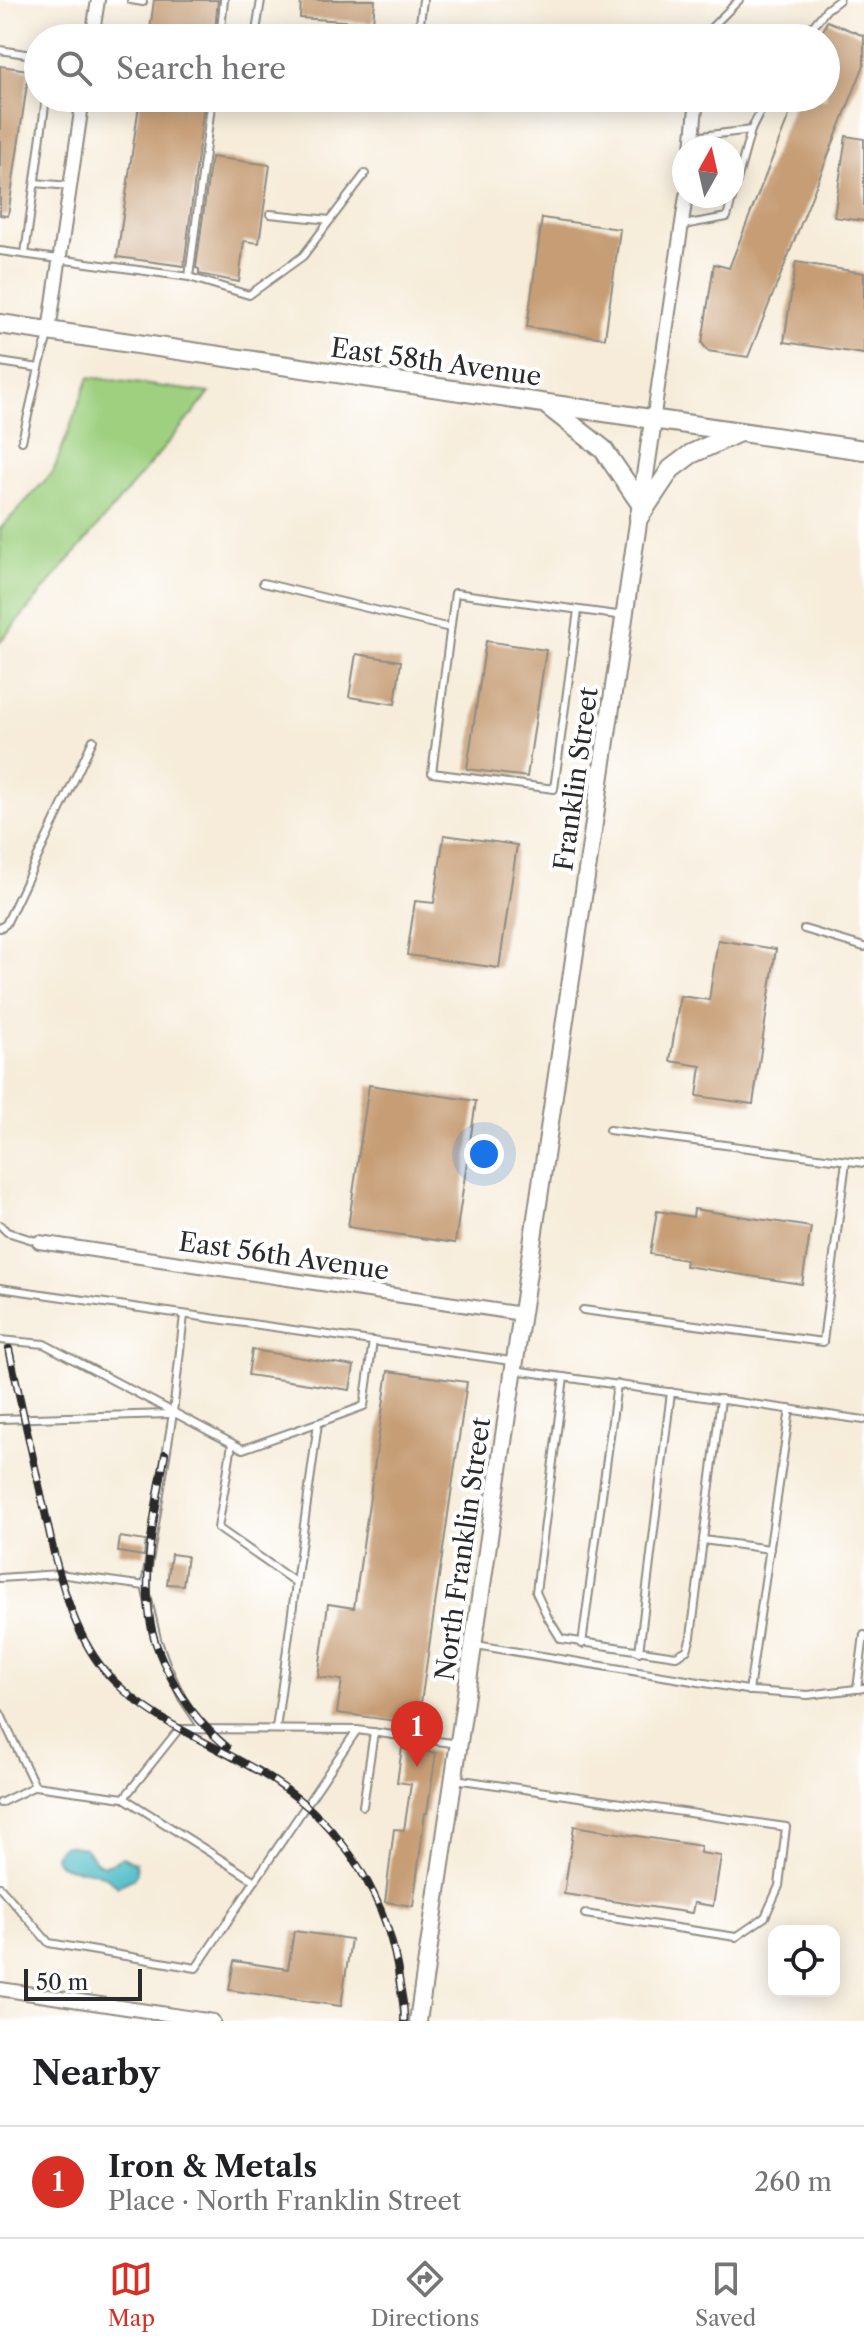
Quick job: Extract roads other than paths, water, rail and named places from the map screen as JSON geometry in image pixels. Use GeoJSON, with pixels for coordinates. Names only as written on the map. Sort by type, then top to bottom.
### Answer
{"type":"FeatureCollection","features":[{"type":"Feature","properties":{"kind":"main road","name":"East 58th Avenue"},"geometry":{"type":"LineString","coordinates":[[0,324],[864,450]]}},
{"type":"Feature","properties":{"kind":"main road"},"geometry":{"type":"LineString","coordinates":[[546,405],[603,449],[640,510],[671,469],[691,454],[739,432]]}},
{"type":"Feature","properties":{"kind":"street"},"geometry":{"type":"LineString","coordinates":[[94,24],[98,0]]}},
{"type":"Feature","properties":{"kind":"street"},"geometry":{"type":"LineString","coordinates":[[49,331],[81,112]]}},
{"type":"Feature","properties":{"kind":"street"},"geometry":{"type":"LineString","coordinates":[[693,136],[695,112]]}},
{"type":"Feature","properties":{"kind":"street","name":"Franklin Street"},"geometry":{"type":"LineString","coordinates":[[514,1366],[685,208]]}},
{"type":"Feature","properties":{"kind":"street","name":"East 56th Avenue"},"geometry":{"type":"LineString","coordinates":[[39,1242],[522,1314]]}},
{"type":"Feature","properties":{"kind":"street","name":"North Franklin Street"},"geometry":{"type":"LineString","coordinates":[[418,2021],[514,1366]]}},
{"type":"Feature","properties":{"kind":"street"},"geometry":{"type":"LineString","coordinates":[[0,1989],[213,2021]]}},
{"type":"Feature","properties":{"kind":"lane"},"geometry":{"type":"LineString","coordinates":[[131,0],[143,2]]}},
{"type":"Feature","properties":{"kind":"lane"},"geometry":{"type":"LineString","coordinates":[[221,24],[224,0]]}},
{"type":"Feature","properties":{"kind":"lane"},"geometry":{"type":"LineString","coordinates":[[257,24],[261,0]]}},
{"type":"Feature","properties":{"kind":"lane"},"geometry":{"type":"LineString","coordinates":[[420,24],[423,0]]}},
{"type":"Feature","properties":{"kind":"lane"},"geometry":{"type":"LineString","coordinates":[[716,24],[739,0]]}},
{"type":"Feature","properties":{"kind":"lane"},"geometry":{"type":"LineString","coordinates":[[815,24],[839,0]]}},
{"type":"Feature","properties":{"kind":"lane"},"geometry":{"type":"LineString","coordinates":[[0,50],[24,54]]}},
{"type":"Feature","properties":{"kind":"lane"},"geometry":{"type":"LineString","coordinates":[[25,254],[44,112]]}},
{"type":"Feature","properties":{"kind":"lane"},"geometry":{"type":"LineString","coordinates":[[189,277],[210,112]]}},
{"type":"Feature","properties":{"kind":"lane"},"geometry":{"type":"LineString","coordinates":[[683,225],[727,217],[751,130],[760,112]]}},
{"type":"Feature","properties":{"kind":"lane"},"geometry":{"type":"LineString","coordinates":[[724,136],[751,130]]}},
{"type":"Feature","properties":{"kind":"lane"},"geometry":{"type":"LineString","coordinates":[[0,251],[189,277],[249,295],[303,256],[365,174]]}},
{"type":"Feature","properties":{"kind":"lane"},"geometry":{"type":"LineString","coordinates":[[35,183],[70,186]]}},
{"type":"Feature","properties":{"kind":"lane"},"geometry":{"type":"LineString","coordinates":[[270,214],[330,220]]}},
{"type":"Feature","properties":{"kind":"lane"},"geometry":{"type":"LineString","coordinates":[[22,441],[49,331]]}},
{"type":"Feature","properties":{"kind":"lane"},"geometry":{"type":"LineString","coordinates":[[0,362],[39,368]]}},
{"type":"Feature","properties":{"kind":"lane"},"geometry":{"type":"LineString","coordinates":[[263,583],[450,628]]}},
{"type":"Feature","properties":{"kind":"lane"},"geometry":{"type":"LineString","coordinates":[[578,610],[554,789],[432,773],[455,593],[624,616]]}},
{"type":"Feature","properties":{"kind":"lane"},"geometry":{"type":"LineString","coordinates":[[0,928],[6,924],[93,740]]}},
{"type":"Feature","properties":{"kind":"lane"},"geometry":{"type":"LineString","coordinates":[[804,929],[864,947]]}},
{"type":"Feature","properties":{"kind":"lane"},"geometry":{"type":"LineString","coordinates":[[609,1130],[864,1163]]}},
{"type":"Feature","properties":{"kind":"lane"},"geometry":{"type":"LineString","coordinates":[[583,1310],[823,1342],[846,1161]]}},
{"type":"Feature","properties":{"kind":"lane"},"geometry":{"type":"LineString","coordinates":[[0,1225],[7,1232],[39,1242]]}},
{"type":"Feature","properties":{"kind":"lane"},"geometry":{"type":"LineString","coordinates":[[0,1288],[373,1341],[564,1377],[864,1420]]}},
{"type":"Feature","properties":{"kind":"lane"},"geometry":{"type":"LineString","coordinates":[[184,1315],[173,1413],[145,1586],[157,1639],[167,1666],[182,1698],[203,1729]]}},
{"type":"Feature","properties":{"kind":"lane"},"geometry":{"type":"LineString","coordinates":[[0,1340],[44,1344],[243,1449],[364,1406],[373,1341]]}},
{"type":"Feature","properties":{"kind":"lane"},"geometry":{"type":"LineString","coordinates":[[564,1377],[536,1592],[561,1639],[639,1652],[676,1656],[687,1650],[721,1399]]}},
{"type":"Feature","properties":{"kind":"lane"},"geometry":{"type":"LineString","coordinates":[[582,1644],[617,1384]]}},
{"type":"Feature","properties":{"kind":"lane"},"geometry":{"type":"LineString","coordinates":[[639,1652],[671,1392]]}},
{"type":"Feature","properties":{"kind":"lane"},"geometry":{"type":"LineString","coordinates":[[749,1691],[790,1409]]}},
{"type":"Feature","properties":{"kind":"lane"},"geometry":{"type":"LineString","coordinates":[[0,1419],[173,1413]]}},
{"type":"Feature","properties":{"kind":"lane"},"geometry":{"type":"LineString","coordinates":[[276,1729],[318,1423]]}},
{"type":"Feature","properties":{"kind":"lane"},"geometry":{"type":"LineString","coordinates":[[232,1444],[218,1528],[295,1582]]}},
{"type":"Feature","properties":{"kind":"lane"},"geometry":{"type":"LineString","coordinates":[[703,1540],[770,1549]]}},
{"type":"Feature","properties":{"kind":"lane"},"geometry":{"type":"LineString","coordinates":[[0,1578],[59,1574],[145,1586]]}},
{"type":"Feature","properties":{"kind":"lane"},"geometry":{"type":"LineString","coordinates":[[474,1644],[749,1691],[808,1695],[860,1689],[864,1636]]}},
{"type":"Feature","properties":{"kind":"lane"},"geometry":{"type":"LineString","coordinates":[[0,1713],[35,1786]]}},
{"type":"Feature","properties":{"kind":"lane"},"geometry":{"type":"LineString","coordinates":[[124,1798],[179,1729],[357,1730],[459,1744]]}},
{"type":"Feature","properties":{"kind":"lane"},"geometry":{"type":"LineString","coordinates":[[0,1887],[49,1943],[196,1968],[357,1730]]}},
{"type":"Feature","properties":{"kind":"lane"},"geometry":{"type":"LineString","coordinates":[[363,1806],[374,1732]]}},
{"type":"Feature","properties":{"kind":"lane"},"geometry":{"type":"LineString","coordinates":[[454,1778],[786,1827],[779,1886],[765,1917],[736,1937],[585,1914]]}},
{"type":"Feature","properties":{"kind":"lane"},"geometry":{"type":"LineString","coordinates":[[0,1803],[35,1786],[124,1798],[255,1881]]}},
{"type":"Feature","properties":{"kind":"water"},"geometry":{"type":"Polygon","coordinates":[[[65,1845],[85,1848],[100,1864],[109,1864],[122,1857],[136,1863],[137,1873],[133,1879],[118,1886],[97,1873],[64,1866],[55,1856],[65,1845]]]}},
{"type":"Feature","properties":{"kind":"railway"},"geometry":{"type":"LineString","coordinates":[[9,1349],[55,1558],[70,1608],[84,1640],[103,1669],[133,1698],[171,1724],[274,1781],[322,1821],[342,1844],[360,1869],[386,1924],[395,1954],[404,2021]]}},
{"type":"Feature","properties":{"kind":"railway"},"geometry":{"type":"LineString","coordinates":[[165,1454],[148,1565],[152,1630],[163,1662],[179,1692],[213,1735],[227,1747]]}},
{"type":"Feature","properties":{"kind":"place","name":"Iron & Metals"},"geometry":{"type":"Point","coordinates":[417,1767]}}]}
